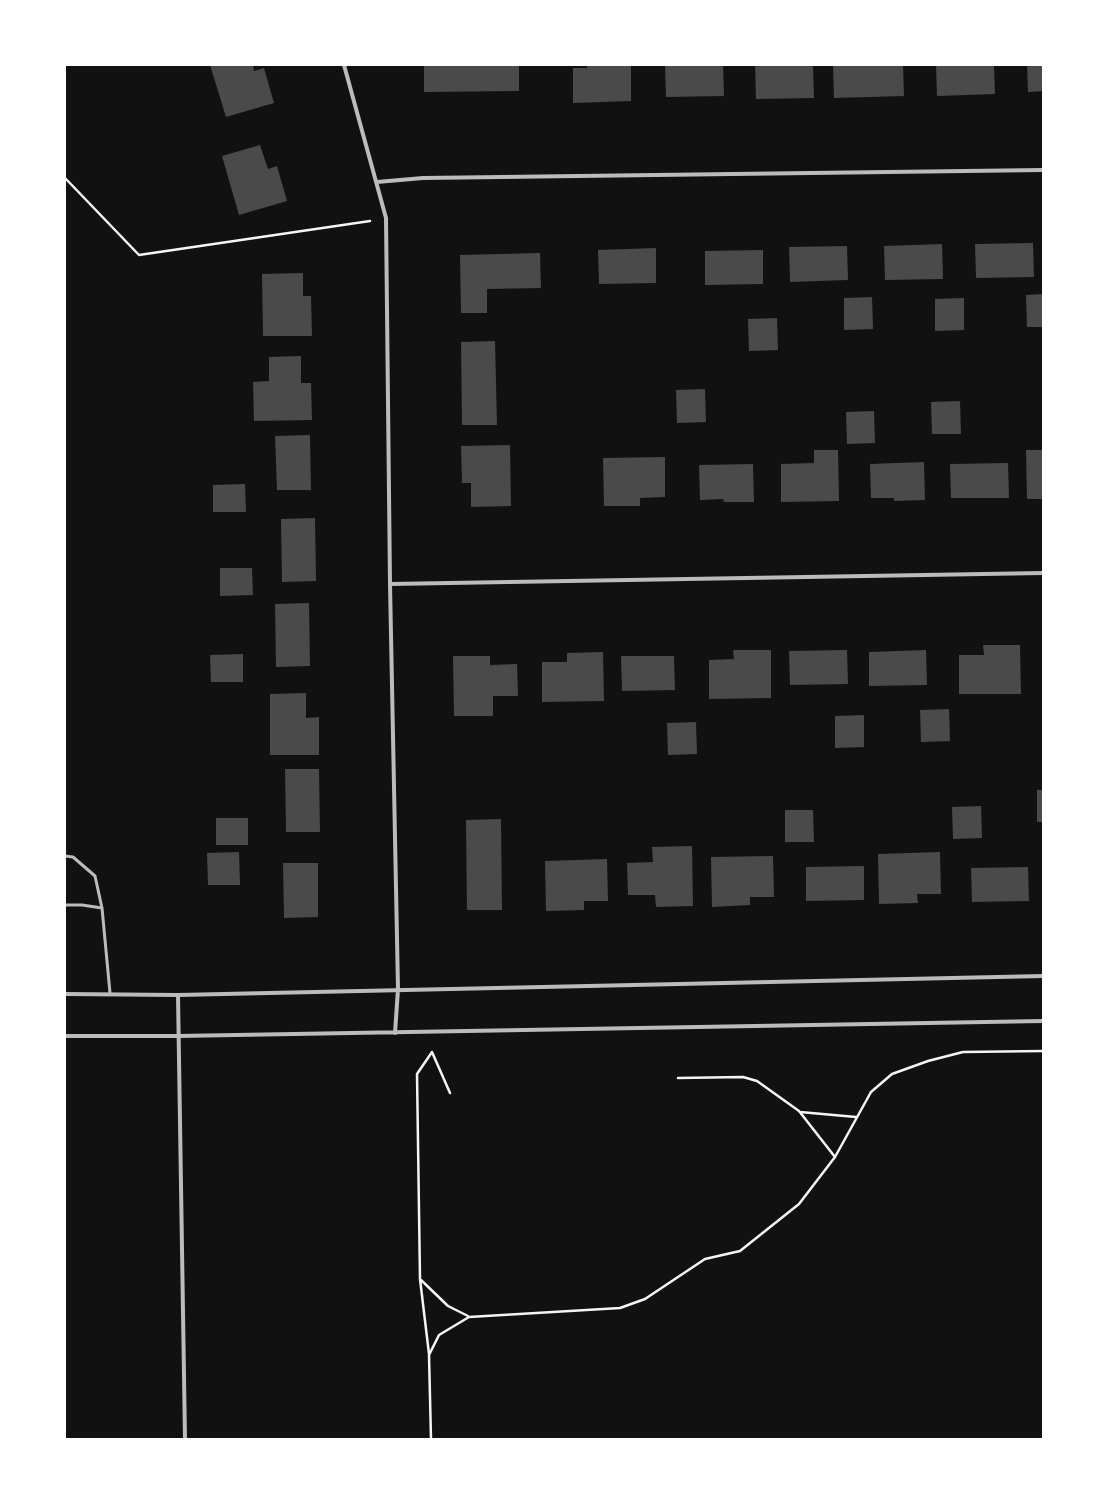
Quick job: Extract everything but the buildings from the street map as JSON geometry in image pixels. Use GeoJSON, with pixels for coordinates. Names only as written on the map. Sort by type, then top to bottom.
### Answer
{"type":"FeatureCollection","features":[{"type":"Feature","properties":{"kind":"street"},"geometry":{"type":"LineString","coordinates":[[344,65],[378,182],[386,218],[390,584],[398,989],[395,1033]]}},
{"type":"Feature","properties":{"kind":"street"},"geometry":{"type":"LineString","coordinates":[[378,182],[423,178],[1043,170]]}},
{"type":"Feature","properties":{"kind":"street"},"geometry":{"type":"LineString","coordinates":[[390,584],[1043,572]]}},
{"type":"Feature","properties":{"kind":"street"},"geometry":{"type":"LineString","coordinates":[[65,994],[178,994],[1043,976]]}},
{"type":"Feature","properties":{"kind":"street"},"geometry":{"type":"LineString","coordinates":[[178,994],[184,1439]]}},
{"type":"Feature","properties":{"kind":"street"},"geometry":{"type":"LineString","coordinates":[[65,1036],[395,1033],[1043,1021]]}},
{"type":"Feature","properties":{"kind":"lane"},"geometry":{"type":"LineString","coordinates":[[65,856],[73,857],[95,876],[102,908],[110,993]]}},
{"type":"Feature","properties":{"kind":"lane"},"geometry":{"type":"LineString","coordinates":[[65,905],[82,905],[102,908]]}},
{"type":"Feature","properties":{"kind":"path"},"geometry":{"type":"LineString","coordinates":[[65,178],[139,255],[386,218]]}},
{"type":"Feature","properties":{"kind":"path"},"geometry":{"type":"LineString","coordinates":[[429,1355],[439,1335],[469,1317],[620,1308],[645,1299],[705,1259],[740,1251],[799,1204],[835,1157],[871,1092],[892,1074],[963,1052],[1043,1051]]}},
{"type":"Feature","properties":{"kind":"path"},"geometry":{"type":"LineString","coordinates":[[431,1439],[429,1355],[420,1279],[417,1074],[432,1052],[450,1093]]}},
{"type":"Feature","properties":{"kind":"path"},"geometry":{"type":"LineString","coordinates":[[678,1078],[743,1078],[757,1081],[800,1112],[820,1135],[835,1157]]}},
{"type":"Feature","properties":{"kind":"path"},"geometry":{"type":"LineString","coordinates":[[800,1112],[856,1117]]}},
{"type":"Feature","properties":{"kind":"path"},"geometry":{"type":"LineString","coordinates":[[420,1279],[448,1306],[469,1317]]}}]}
